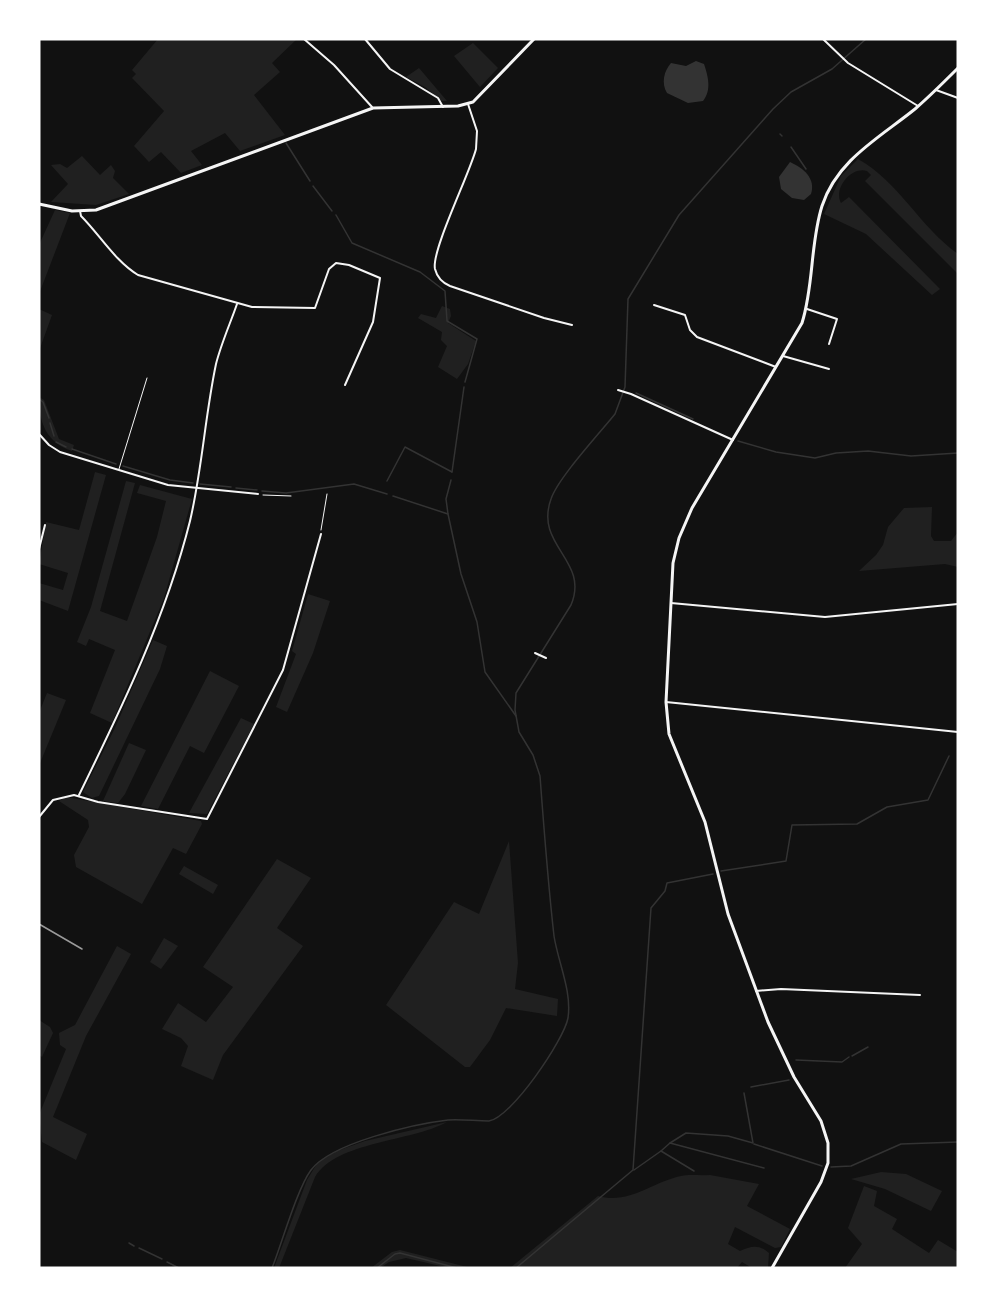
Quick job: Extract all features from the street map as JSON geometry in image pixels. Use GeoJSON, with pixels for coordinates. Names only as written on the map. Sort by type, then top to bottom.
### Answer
{"type":"FeatureCollection","features":[{"type":"Feature","properties":{"kind":"street"},"geometry":{"type":"LineString","coordinates":[[304,39],[334,65],[373,108]]}},
{"type":"Feature","properties":{"kind":"street"},"geometry":{"type":"LineString","coordinates":[[365,39],[390,69],[438,98],[443,106]]}},
{"type":"Feature","properties":{"kind":"street"},"geometry":{"type":"LineString","coordinates":[[39,204],[80,211],[105,208],[274,143],[373,108],[468,104],[482,96],[534,39]]}},
{"type":"Feature","properties":{"kind":"street"},"geometry":{"type":"LineString","coordinates":[[823,39],[848,63],[918,106]]}},
{"type":"Feature","properties":{"kind":"street"},"geometry":{"type":"LineString","coordinates":[[772,1268],[821,1182],[828,1163],[826,1134],[787,1062],[756,991],[728,914],[705,822],[673,747],[667,724],[666,702],[674,563],[679,538],[692,508],[802,323],[807,309],[819,220],[831,185],[850,159],[918,106],[958,68]]}},
{"type":"Feature","properties":{"kind":"street"},"geometry":{"type":"LineString","coordinates":[[936,90],[958,98]]}},
{"type":"Feature","properties":{"kind":"street"},"geometry":{"type":"LineString","coordinates":[[468,104],[477,131],[476,149],[436,254],[436,273],[444,283],[450,286],[544,318],[572,325]]}},
{"type":"Feature","properties":{"kind":"street"},"geometry":{"type":"LineString","coordinates":[[80,211],[81,216],[130,270],[143,277],[237,304],[272,309],[315,308],[329,269],[336,263],[349,265],[380,278],[373,322],[345,385]]}},
{"type":"Feature","properties":{"kind":"street"},"geometry":{"type":"LineString","coordinates":[[79,795],[117,718],[167,598],[197,489],[199,463],[217,362],[237,304]]}},
{"type":"Feature","properties":{"kind":"street"},"geometry":{"type":"LineString","coordinates":[[654,306],[685,315],[690,330],[697,337],[777,367]]}},
{"type":"Feature","properties":{"kind":"street"},"geometry":{"type":"LineString","coordinates":[[807,309],[837,319],[829,344]]}},
{"type":"Feature","properties":{"kind":"street"},"geometry":{"type":"LineString","coordinates":[[783,356],[829,369]]}},
{"type":"Feature","properties":{"kind":"street"},"geometry":{"type":"LineString","coordinates":[[618,390],[733,440]]}},
{"type":"Feature","properties":{"kind":"street"},"geometry":{"type":"LineString","coordinates":[[39,434],[49,446],[60,452],[168,485],[258,494]]}},
{"type":"Feature","properties":{"kind":"street"},"geometry":{"type":"LineString","coordinates":[[39,549],[45,525]]}},
{"type":"Feature","properties":{"kind":"street"},"geometry":{"type":"LineString","coordinates":[[39,817],[53,800],[66,795],[79,795],[98,802],[207,819],[283,670],[321,534]]}},
{"type":"Feature","properties":{"kind":"street"},"geometry":{"type":"LineString","coordinates":[[671,603],[825,617],[958,604]]}},
{"type":"Feature","properties":{"kind":"street"},"geometry":{"type":"LineString","coordinates":[[535,653],[546,658]]}},
{"type":"Feature","properties":{"kind":"street"},"geometry":{"type":"LineString","coordinates":[[666,702],[958,732]]}},
{"type":"Feature","properties":{"kind":"street"},"geometry":{"type":"LineString","coordinates":[[756,991],[781,989],[920,995]]}},
{"type":"Feature","properties":{"kind":"lane"},"geometry":{"type":"LineString","coordinates":[[118,471],[147,378]]}},
{"type":"Feature","properties":{"kind":"lane"},"geometry":{"type":"LineString","coordinates":[[39,523],[45,525]]}},
{"type":"Feature","properties":{"kind":"path"},"geometry":{"type":"LineString","coordinates":[[258,494],[291,495]]}},
{"type":"Feature","properties":{"kind":"path"},"geometry":{"type":"LineString","coordinates":[[321,534],[327,494]]}},
{"type":"Feature","properties":{"kind":"shaded area"},"geometry":{"type":"Polygon","coordinates":[[[158,39],[297,39],[272,63],[280,72],[254,95],[285,135],[240,151],[225,133],[191,151],[202,165],[181,173],[161,152],[149,162],[134,146],[164,111],[132,78],[136,74],[132,70],[158,39]]]}},
{"type":"Feature","properties":{"kind":"shaded area"},"geometry":{"type":"Polygon","coordinates":[[[473,43],[498,68],[480,87],[454,56],[473,43]]]}},
{"type":"Feature","properties":{"kind":"shaded area"},"geometry":{"type":"Polygon","coordinates":[[[696,61],[704,64],[708,78],[708,92],[703,101],[688,103],[667,93],[664,77],[671,63],[686,66],[696,61]]]}},
{"type":"Feature","properties":{"kind":"shaded area"},"geometry":{"type":"Polygon","coordinates":[[[419,68],[447,101],[442,101],[425,87],[406,77],[419,68]]]}},
{"type":"Feature","properties":{"kind":"shaded area"},"geometry":{"type":"Polygon","coordinates":[[[82,156],[100,175],[111,165],[115,171],[113,178],[129,194],[96,205],[51,202],[68,184],[51,165],[60,164],[67,168],[82,156]]]}},
{"type":"Feature","properties":{"kind":"shaded area"},"geometry":{"type":"Polygon","coordinates":[[[858,159],[886,180],[932,231],[958,254],[958,274],[865,181],[871,175],[867,171],[855,172],[841,185],[839,197],[841,203],[849,197],[940,289],[932,295],[866,234],[824,214],[841,176],[858,159]]]}},
{"type":"Feature","properties":{"kind":"shaded area"},"geometry":{"type":"Polygon","coordinates":[[[790,162],[804,171],[812,183],[811,194],[804,200],[792,198],[781,189],[779,177],[790,162]]]}},
{"type":"Feature","properties":{"kind":"shaded area"},"geometry":{"type":"Polygon","coordinates":[[[55,210],[70,213],[39,294],[39,245],[55,210]]]}},
{"type":"Feature","properties":{"kind":"shaded area"},"geometry":{"type":"Polygon","coordinates":[[[442,306],[450,309],[451,316],[448,323],[476,341],[468,364],[457,379],[438,367],[447,346],[441,340],[442,332],[418,318],[421,314],[436,318],[442,306]]]}},
{"type":"Feature","properties":{"kind":"shaded area"},"geometry":{"type":"Polygon","coordinates":[[[39,309],[52,315],[39,351],[39,309]]]}},
{"type":"Feature","properties":{"kind":"shaded area"},"geometry":{"type":"Polygon","coordinates":[[[39,397],[44,400],[59,439],[74,445],[72,451],[50,437],[40,415],[39,397]]]}},
{"type":"Feature","properties":{"kind":"shaded area"},"geometry":{"type":"Polygon","coordinates":[[[95,472],[106,475],[68,611],[39,600],[39,583],[63,590],[68,573],[39,564],[46,522],[79,530],[95,472]]]}},
{"type":"Feature","properties":{"kind":"shaded area"},"geometry":{"type":"Polygon","coordinates":[[[126,481],[135,483],[100,611],[127,621],[157,537],[166,501],[137,493],[140,485],[192,499],[164,598],[112,723],[90,713],[115,650],[89,639],[86,646],[77,642],[91,607],[126,481]]]}},
{"type":"Feature","properties":{"kind":"shaded area"},"geometry":{"type":"Polygon","coordinates":[[[932,507],[931,536],[934,541],[951,541],[958,532],[958,567],[945,564],[859,571],[876,555],[883,545],[888,527],[904,508],[932,507]]]}},
{"type":"Feature","properties":{"kind":"shaded area"},"geometry":{"type":"Polygon","coordinates":[[[308,594],[330,601],[313,653],[287,712],[276,707],[296,654],[292,651],[308,594]]]}},
{"type":"Feature","properties":{"kind":"shaded area"},"geometry":{"type":"Polygon","coordinates":[[[153,640],[167,646],[160,669],[99,796],[92,798],[83,792],[115,728],[153,640]]]}},
{"type":"Feature","properties":{"kind":"shaded area"},"geometry":{"type":"Polygon","coordinates":[[[210,671],[239,686],[204,753],[190,746],[158,809],[141,806],[210,671]]]}},
{"type":"Feature","properties":{"kind":"shaded area"},"geometry":{"type":"Polygon","coordinates":[[[47,693],[66,700],[40,763],[39,713],[47,693]]]}},
{"type":"Feature","properties":{"kind":"shaded area"},"geometry":{"type":"Polygon","coordinates":[[[241,718],[254,724],[207,814],[189,813],[241,718]]]}},
{"type":"Feature","properties":{"kind":"shaded area"},"geometry":{"type":"Polygon","coordinates":[[[129,743],[146,750],[125,794],[118,803],[103,801],[129,743]]]}},
{"type":"Feature","properties":{"kind":"shaded area"},"geometry":{"type":"Polygon","coordinates":[[[66,797],[201,821],[202,824],[186,854],[173,848],[142,904],[76,867],[74,855],[89,827],[88,820],[59,801],[66,797]]]}},
{"type":"Feature","properties":{"kind":"shaded area"},"geometry":{"type":"Polygon","coordinates":[[[509,841],[518,963],[515,989],[558,999],[557,1016],[506,1008],[490,1040],[470,1067],[465,1067],[386,1005],[454,902],[479,914],[509,841]]]}},
{"type":"Feature","properties":{"kind":"shaded area"},"geometry":{"type":"Polygon","coordinates":[[[277,859],[311,878],[277,928],[303,946],[223,1055],[213,1080],[181,1066],[188,1046],[181,1038],[162,1029],[178,1003],[206,1022],[233,987],[203,967],[277,859]]]}},
{"type":"Feature","properties":{"kind":"shaded area"},"geometry":{"type":"Polygon","coordinates":[[[184,866],[218,885],[213,894],[179,874],[184,866]]]}},
{"type":"Feature","properties":{"kind":"shaded area"},"geometry":{"type":"Polygon","coordinates":[[[164,938],[178,946],[161,969],[150,962],[164,938]]]}},
{"type":"Feature","properties":{"kind":"shaded area"},"geometry":{"type":"Polygon","coordinates":[[[117,946],[131,954],[86,1036],[53,1117],[87,1134],[76,1160],[42,1142],[39,1115],[66,1049],[60,1045],[59,1033],[75,1025],[117,946]]]}},
{"type":"Feature","properties":{"kind":"shaded area"},"geometry":{"type":"Polygon","coordinates":[[[39,1020],[50,1027],[53,1033],[42,1057],[39,1055],[39,1020]]]}},
{"type":"Feature","properties":{"kind":"shaded area"},"geometry":{"type":"Polygon","coordinates":[[[447,1122],[432,1129],[357,1149],[326,1165],[315,1177],[279,1268],[274,1268],[307,1180],[318,1162],[337,1151],[365,1141],[447,1122]]]}},
{"type":"Feature","properties":{"kind":"shaded area"},"geometry":{"type":"Polygon","coordinates":[[[881,1172],[906,1174],[942,1191],[931,1211],[885,1189],[851,1179],[881,1172]]]}},
{"type":"Feature","properties":{"kind":"shaded area"},"geometry":{"type":"Polygon","coordinates":[[[710,1175],[759,1184],[747,1206],[790,1229],[781,1247],[775,1248],[735,1227],[728,1244],[740,1251],[755,1247],[762,1248],[769,1253],[768,1268],[752,1268],[742,1262],[737,1268],[510,1268],[598,1196],[620,1198],[681,1176],[710,1175]]]}},
{"type":"Feature","properties":{"kind":"shaded area"},"geometry":{"type":"Polygon","coordinates":[[[864,1186],[877,1191],[874,1206],[897,1219],[892,1229],[929,1253],[938,1240],[958,1252],[958,1268],[845,1268],[862,1244],[848,1228],[864,1186]]]}},
{"type":"Feature","properties":{"kind":"shaded area"},"geometry":{"type":"Polygon","coordinates":[[[400,1250],[471,1268],[449,1268],[406,1258],[389,1262],[380,1268],[371,1268],[392,1252],[400,1250]]]}},
{"type":"Feature","properties":{"kind":"waterway"},"geometry":{"type":"LineString","coordinates":[[272,1268],[300,1190],[311,1170],[321,1160],[354,1143],[395,1130],[448,1120],[489,1121],[499,1117],[535,1077],[564,1029],[568,1018],[568,997],[554,936],[540,776],[533,755],[519,732],[515,710],[516,693],[571,605],[575,589],[574,576],[550,529],[548,515],[551,499],[570,468],[615,414],[625,387],[628,299],[679,215],[773,109],[791,92],[832,69],[866,39]]}},
{"type":"Feature","properties":{"kind":"waterway"},"geometry":{"type":"LineString","coordinates":[[286,143],[310,181]]}},
{"type":"Feature","properties":{"kind":"waterway"},"geometry":{"type":"LineString","coordinates":[[791,147],[806,169]]}},
{"type":"Feature","properties":{"kind":"waterway"},"geometry":{"type":"LineString","coordinates":[[313,186],[332,211]]}},
{"type":"Feature","properties":{"kind":"waterway"},"geometry":{"type":"LineString","coordinates":[[336,215],[352,243],[420,272],[445,291],[447,321],[477,339],[465,382]]}},
{"type":"Feature","properties":{"kind":"waterway"},"geometry":{"type":"LineString","coordinates":[[452,472],[464,387]]}},
{"type":"Feature","properties":{"kind":"waterway"},"geometry":{"type":"LineString","coordinates":[[636,393],[693,419]]}},
{"type":"Feature","properties":{"kind":"waterway"},"geometry":{"type":"LineString","coordinates":[[39,399],[43,402],[49,418]]}},
{"type":"Feature","properties":{"kind":"waterway"},"geometry":{"type":"LineString","coordinates":[[50,423],[54,436]]}},
{"type":"Feature","properties":{"kind":"waterway"},"geometry":{"type":"LineString","coordinates":[[738,441],[776,452],[815,458],[836,453],[868,451],[911,456],[958,453]]}},
{"type":"Feature","properties":{"kind":"waterway"},"geometry":{"type":"LineString","coordinates":[[56,442],[66,447]]}},
{"type":"Feature","properties":{"kind":"waterway"},"geometry":{"type":"LineString","coordinates":[[387,481],[405,447],[452,472]]}},
{"type":"Feature","properties":{"kind":"waterway"},"geometry":{"type":"LineString","coordinates":[[72,449],[116,464]]}},
{"type":"Feature","properties":{"kind":"waterway"},"geometry":{"type":"LineString","coordinates":[[123,466],[170,480],[193,483]]}},
{"type":"Feature","properties":{"kind":"waterway"},"geometry":{"type":"LineString","coordinates":[[448,514],[446,499],[451,480]]}},
{"type":"Feature","properties":{"kind":"waterway"},"geometry":{"type":"LineString","coordinates":[[200,484],[231,487]]}},
{"type":"Feature","properties":{"kind":"waterway"},"geometry":{"type":"LineString","coordinates":[[262,491],[286,493],[354,484],[387,494]]}},
{"type":"Feature","properties":{"kind":"waterway"},"geometry":{"type":"LineString","coordinates":[[236,488],[257,490]]}},
{"type":"Feature","properties":{"kind":"waterway"},"geometry":{"type":"LineString","coordinates":[[393,496],[448,514],[461,574],[477,622],[485,672],[516,716]]}},
{"type":"Feature","properties":{"kind":"waterway"},"geometry":{"type":"LineString","coordinates":[[721,871],[786,861],[792,825],[857,824],[887,807],[928,800],[949,756]]}},
{"type":"Feature","properties":{"kind":"waterway"},"geometry":{"type":"LineString","coordinates":[[516,1268],[633,1170],[651,908],[665,891],[667,883],[713,874]]}},
{"type":"Feature","properties":{"kind":"waterway"},"geometry":{"type":"LineString","coordinates":[[852,1056],[868,1047]]}},
{"type":"Feature","properties":{"kind":"waterway"},"geometry":{"type":"LineString","coordinates":[[796,1060],[842,1062],[849,1057]]}},
{"type":"Feature","properties":{"kind":"waterway"},"geometry":{"type":"LineString","coordinates":[[751,1087],[789,1080]]}},
{"type":"Feature","properties":{"kind":"waterway"},"geometry":{"type":"LineString","coordinates":[[670,1143],[686,1133],[728,1136],[753,1143],[744,1093]]}},
{"type":"Feature","properties":{"kind":"waterway"},"geometry":{"type":"LineString","coordinates":[[831,1167],[851,1166],[901,1144],[958,1142]]}},
{"type":"Feature","properties":{"kind":"waterway"},"geometry":{"type":"LineString","coordinates":[[661,1151],[670,1143],[764,1168]]}},
{"type":"Feature","properties":{"kind":"waterway"},"geometry":{"type":"LineString","coordinates":[[754,1144],[822,1166]]}},
{"type":"Feature","properties":{"kind":"waterway"},"geometry":{"type":"LineString","coordinates":[[634,1170],[661,1151],[694,1171]]}},
{"type":"Feature","properties":{"kind":"waterway"},"geometry":{"type":"LineString","coordinates":[[129,1243],[134,1246]]}},
{"type":"Feature","properties":{"kind":"waterway"},"geometry":{"type":"LineString","coordinates":[[139,1248],[162,1259]]}},
{"type":"Feature","properties":{"kind":"waterway"},"geometry":{"type":"LineString","coordinates":[[377,1268],[395,1254],[400,1253],[457,1268]]}},
{"type":"Feature","properties":{"kind":"waterway"},"geometry":{"type":"LineString","coordinates":[[167,1262],[179,1268]]}},
{"type":"Feature","properties":{"kind":"railway"},"geometry":{"type":"LineString","coordinates":[[39,924],[82,949]]}}]}
